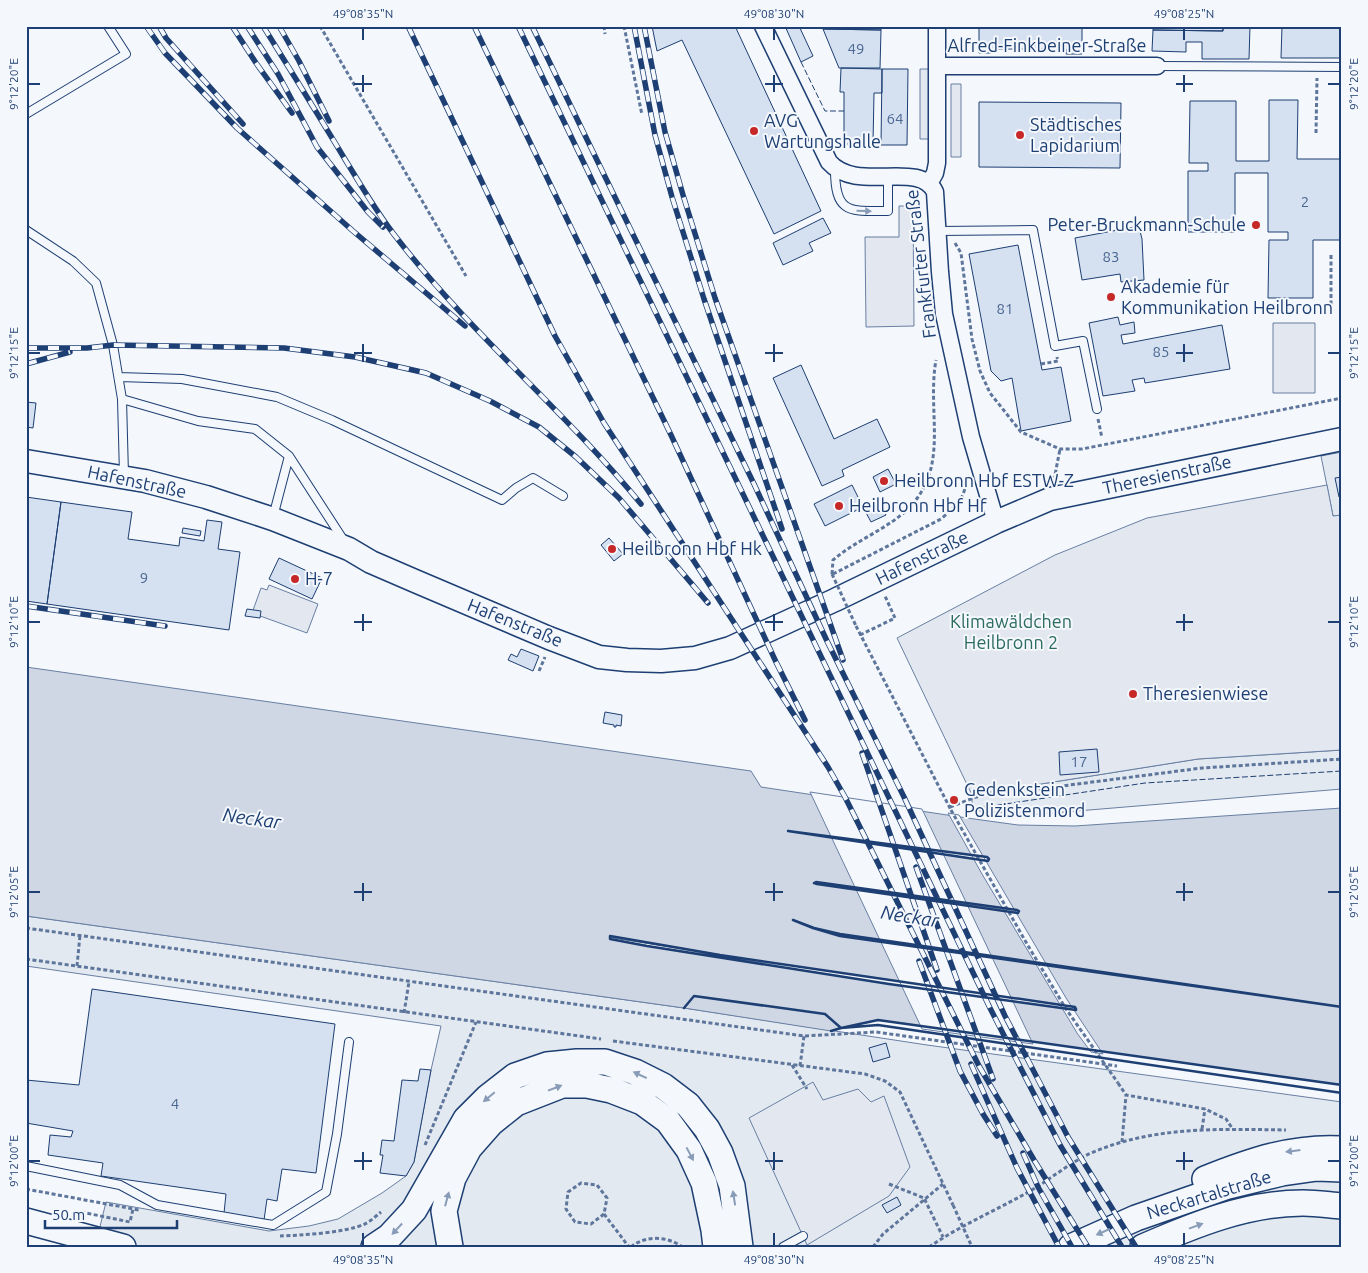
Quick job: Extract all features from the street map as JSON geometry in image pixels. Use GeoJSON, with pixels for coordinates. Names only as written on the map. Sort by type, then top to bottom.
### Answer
{"type":"FeatureCollection","features":[{"type":"Feature","properties":{"kind":"main road","name":"Theresienstraße"},"geometry":{"type":"LineString","coordinates":[[996,522],[1050,499],[1342,439]]}},
{"type":"Feature","properties":{"kind":"main road","name":"Hafenstraße"},"geometry":{"type":"LineString","coordinates":[[26,462],[145,481],[206,497],[273,519],[349,549],[371,562],[549,638],[599,657],[627,660],[661,661],[695,658],[730,648],[835,600],[996,522]]}},
{"type":"Feature","properties":{"kind":"main road"},"geometry":{"type":"LineString","coordinates":[[374,1247],[389,1236],[414,1210],[466,1119],[488,1097],[515,1076],[547,1065],[605,1062],[635,1072],[663,1086],[688,1105],[707,1129],[720,1153],[732,1186],[740,1247]]}},
{"type":"Feature","properties":{"kind":"main road"},"geometry":{"type":"LineString","coordinates":[[450,1247],[444,1211],[453,1178],[469,1148],[491,1123],[516,1103],[562,1085],[586,1085],[611,1090],[642,1102],[668,1121],[689,1150],[704,1183],[716,1247]]}},
{"type":"Feature","properties":{"kind":"main road","name":"Neckartalstraße"},"geometry":{"type":"LineString","coordinates":[[1136,1218],[1185,1187],[1243,1164],[1280,1153],[1320,1148],[1342,1149]]}},
{"type":"Feature","properties":{"kind":"main road","name":"Neckartalstraße"},"geometry":{"type":"LineString","coordinates":[[1071,1247],[1136,1218],[1228,1186],[1282,1173],[1317,1168],[1342,1170]]}},
{"type":"Feature","properties":{"kind":"main road","name":"Neckartalstraße"},"geometry":{"type":"LineString","coordinates":[[1143,1247],[1233,1213],[1265,1206],[1303,1203],[1342,1206]]}},
{"type":"Feature","properties":{"kind":"main road"},"geometry":{"type":"LineString","coordinates":[[26,1221],[123,1247]]}},
{"type":"Feature","properties":{"kind":"street"},"geometry":{"type":"LineString","coordinates":[[763,26],[829,162],[835,169],[847,175],[918,178],[930,182]]}},
{"type":"Feature","properties":{"kind":"street","name":"Frankfurter Straße"},"geometry":{"type":"LineString","coordinates":[[938,26],[937,163],[935,173],[930,182],[937,197],[941,292],[972,437],[996,522]]}},
{"type":"Feature","properties":{"kind":"street","name":"Alfred-Finkbeiner-Straße"},"geometry":{"type":"LineString","coordinates":[[938,66],[1157,66]]}},
{"type":"Feature","properties":{"kind":"lane"},"geometry":{"type":"LineString","coordinates":[[26,114],[126,54],[108,26]]}},
{"type":"Feature","properties":{"kind":"lane"},"geometry":{"type":"LineString","coordinates":[[1157,66],[1342,67]]}},
{"type":"Feature","properties":{"kind":"lane"},"geometry":{"type":"LineString","coordinates":[[835,169],[837,192],[843,205],[850,210],[856,211],[888,211],[888,177]]}},
{"type":"Feature","properties":{"kind":"lane"},"geometry":{"type":"LineString","coordinates":[[26,230],[73,261],[96,283],[113,345],[119,377],[122,399],[124,478]]}},
{"type":"Feature","properties":{"kind":"lane"},"geometry":{"type":"LineString","coordinates":[[938,231],[1033,230],[1055,346],[1083,341],[1096,409]]}},
{"type":"Feature","properties":{"kind":"lane"},"geometry":{"type":"LineString","coordinates":[[119,377],[182,379],[277,397],[332,420],[502,500],[516,488],[533,478],[563,496]]}},
{"type":"Feature","properties":{"kind":"lane"},"geometry":{"type":"LineString","coordinates":[[122,399],[198,421],[254,429],[289,456],[349,549]]}},
{"type":"Feature","properties":{"kind":"lane"},"geometry":{"type":"LineString","coordinates":[[273,519],[289,456]]}},
{"type":"Feature","properties":{"kind":"lane"},"geometry":{"type":"LineString","coordinates":[[26,1166],[120,1185],[157,1205],[273,1226],[326,1192],[337,1134],[349,1042]]}},
{"type":"Feature","properties":{"kind":"lane"},"geometry":{"type":"LineString","coordinates":[[783,1247],[803,1236]]}},
{"type":"Feature","properties":{"kind":"path"},"geometry":{"type":"LineString","coordinates":[[320,26],[466,276]]}},
{"type":"Feature","properties":{"kind":"path"},"geometry":{"type":"LineString","coordinates":[[604,26],[605,34]]}},
{"type":"Feature","properties":{"kind":"path"},"geometry":{"type":"LineString","coordinates":[[624,26],[642,115]]}},
{"type":"Feature","properties":{"kind":"path"},"geometry":{"type":"LineString","coordinates":[[1316,133],[1317,67]]}},
{"type":"Feature","properties":{"kind":"path"},"geometry":{"type":"LineString","coordinates":[[1331,255],[1331,315]]}},
{"type":"Feature","properties":{"kind":"path"},"geometry":{"type":"LineString","coordinates":[[950,341],[936,359],[933,375],[933,465],[928,481],[921,494],[901,515],[842,552],[833,560],[832,574],[860,635],[951,808],[1066,1009],[1126,1095],[1122,1142]]}},
{"type":"Feature","properties":{"kind":"path"},"geometry":{"type":"LineString","coordinates":[[1096,409],[1102,438]]}},
{"type":"Feature","properties":{"kind":"path"},"geometry":{"type":"LineString","coordinates":[[1050,499],[1060,449]]}},
{"type":"Feature","properties":{"kind":"path"},"geometry":{"type":"LineString","coordinates":[[832,574],[941,519],[964,495],[966,483],[984,479]]}},
{"type":"Feature","properties":{"kind":"path"},"geometry":{"type":"LineString","coordinates":[[860,635],[895,618],[884,593]]}},
{"type":"Feature","properties":{"kind":"path"},"geometry":{"type":"LineString","coordinates":[[839,612],[848,608]]}},
{"type":"Feature","properties":{"kind":"path"},"geometry":{"type":"LineString","coordinates":[[536,653],[552,660]]}},
{"type":"Feature","properties":{"kind":"path"},"geometry":{"type":"LineString","coordinates":[[539,671],[545,657]]}},
{"type":"Feature","properties":{"kind":"path"},"geometry":{"type":"LineString","coordinates":[[951,808],[976,797],[1202,768],[1342,759]]}},
{"type":"Feature","properties":{"kind":"path"},"geometry":{"type":"LineString","coordinates":[[26,928],[804,1036],[876,1032],[1117,1066]]}},
{"type":"Feature","properties":{"kind":"path"},"geometry":{"type":"LineString","coordinates":[[77,966],[80,936]]}},
{"type":"Feature","properties":{"kind":"path"},"geometry":{"type":"LineString","coordinates":[[26,959],[404,1013],[865,1074],[885,1081],[900,1092],[972,1247]]}},
{"type":"Feature","properties":{"kind":"path"},"geometry":{"type":"LineString","coordinates":[[404,1013],[409,982]]}},
{"type":"Feature","properties":{"kind":"path"},"geometry":{"type":"LineString","coordinates":[[424,1148],[476,1022]]}},
{"type":"Feature","properties":{"kind":"path"},"geometry":{"type":"LineString","coordinates":[[800,1066],[804,1036]]}},
{"type":"Feature","properties":{"kind":"path"},"geometry":{"type":"LineString","coordinates":[[792,1064],[807,1090]]}},
{"type":"Feature","properties":{"kind":"path"},"geometry":{"type":"LineString","coordinates":[[929,1247],[943,1237],[1026,1194],[1090,1154],[1122,1142],[1167,1132],[1233,1129],[1226,1119],[1205,1109],[1126,1095]]}},
{"type":"Feature","properties":{"kind":"path"},"geometry":{"type":"LineString","coordinates":[[1202,1129],[1205,1109]]}},
{"type":"Feature","properties":{"kind":"path"},"geometry":{"type":"LineString","coordinates":[[604,1214],[591,1224],[575,1222],[566,1209],[568,1192],[581,1183],[597,1185],[607,1198],[604,1214],[630,1247],[636,1242],[660,1237],[678,1243],[682,1247]]}},
{"type":"Feature","properties":{"kind":"path"},"geometry":{"type":"LineString","coordinates":[[889,1184],[924,1198],[943,1237]]}},
{"type":"Feature","properties":{"kind":"path"},"geometry":{"type":"LineString","coordinates":[[873,1247],[883,1234],[942,1184]]}},
{"type":"Feature","properties":{"kind":"path"},"geometry":{"type":"LineString","coordinates":[[26,1189],[142,1211]]}},
{"type":"Feature","properties":{"kind":"path"},"geometry":{"type":"LineString","coordinates":[[279,1236],[309,1235],[365,1224],[387,1208]]}},
{"type":"Feature","properties":{"kind":"path"},"geometry":{"type":"LineString","coordinates":[[74,1211],[130,1222],[133,1209]]}},
{"type":"Feature","properties":{"kind":"path"},"geometry":{"type":"LineString","coordinates":[[636,1242],[639,1247]]}},
{"type":"Feature","properties":{"kind":"shaded area"},"geometry":{"type":"Polygon","coordinates":[[[920,69],[930,69],[930,139],[920,139],[920,69]]]}},
{"type":"Feature","properties":{"kind":"shaded area"},"geometry":{"type":"Polygon","coordinates":[[[951,84],[961,84],[961,157],[951,157],[951,84]]]}},
{"type":"Feature","properties":{"kind":"shaded area"},"geometry":{"type":"Polygon","coordinates":[[[899,206],[913,206],[914,326],[866,327],[865,237],[899,237],[899,206]]]}},
{"type":"Feature","properties":{"kind":"shaded area"},"geometry":{"type":"Polygon","coordinates":[[[1273,323],[1315,323],[1315,393],[1273,393],[1273,323]]]}},
{"type":"Feature","properties":{"kind":"shaded area"},"geometry":{"type":"Polygon","coordinates":[[[1342,452],[1342,515],[1333,516],[1321,456],[1342,452]]]}},
{"type":"Feature","properties":{"kind":"shaded area","name":"Theresienwiese"},"geometry":{"type":"Polygon","coordinates":[[[1327,485],[1333,516],[1342,515],[1342,750],[1198,759],[972,795],[897,638],[1055,555],[1147,518],[1327,485]]]}},
{"type":"Feature","properties":{"kind":"shaded area"},"geometry":{"type":"Polygon","coordinates":[[[269,585],[318,604],[307,633],[252,613],[261,588],[267,590],[269,585]]]}},
{"type":"Feature","properties":{"kind":"shaded area"},"geometry":{"type":"Polygon","coordinates":[[[1342,750],[1342,789],[1029,815],[972,809],[972,795],[1198,759],[1342,750]]]}},
{"type":"Feature","properties":{"kind":"shaded area"},"geometry":{"type":"Polygon","coordinates":[[[26,916],[684,1008],[927,1045],[1342,1102],[1342,1247],[95,1247],[106,1202],[269,1231],[309,1226],[338,1219],[382,1193],[406,1176],[414,1162],[441,1026],[26,966],[26,916]]]}},
{"type":"Feature","properties":{"kind":"shaded area"},"geometry":{"type":"Polygon","coordinates":[[[813,1082],[823,1100],[858,1089],[871,1102],[884,1096],[910,1167],[889,1196],[807,1245],[749,1118],[813,1082]]]}},
{"type":"Feature","properties":{"kind":"water","name":"Neckar"},"geometry":{"type":"Polygon","coordinates":[[[26,667],[751,771],[761,787],[1018,825],[1075,826],[1342,808],[1342,1085],[878,1020],[831,1031],[684,1008],[26,916],[26,667]],[[788,831],[987,861],[989,859],[987,857],[788,831]],[[816,882],[1018,913],[1019,911],[816,882]],[[817,929],[840,936],[1096,972],[817,929]],[[610,937],[611,939],[647,946],[889,984],[1076,1009],[1075,1007],[610,937]]]}},
{"type":"Feature","properties":{"kind":"pier"},"geometry":{"type":"Polygon","coordinates":[[[810,792],[922,809],[1033,1044],[922,1029],[810,792]]]}},
{"type":"Feature","properties":{"kind":"pier"},"geometry":{"type":"Polygon","coordinates":[[[948,813],[959,815],[1066,998],[1103,1054],[1091,1052],[1077,1033],[982,874],[948,813]]]}},
{"type":"Feature","properties":{"kind":"building","name":"AVG Wartungshalle"},"geometry":{"type":"Polygon","coordinates":[[[652,26],[735,26],[821,211],[774,234],[682,40],[657,51],[652,26]]]}},
{"type":"Feature","properties":{"kind":"building"},"geometry":{"type":"Polygon","coordinates":[[[785,26],[799,26],[813,56],[801,62],[785,26]]]}},
{"type":"Feature","properties":{"kind":"building"},"geometry":{"type":"Polygon","coordinates":[[[822,26],[881,26],[881,30],[823,29],[822,26]]]}},
{"type":"Feature","properties":{"kind":"building"},"geometry":{"type":"Polygon","coordinates":[[[979,26],[1082,26],[1082,54],[1066,54],[1066,49],[995,49],[995,53],[979,53],[979,26]]]}},
{"type":"Feature","properties":{"kind":"building"},"geometry":{"type":"Polygon","coordinates":[[[1153,26],[1223,26],[1223,31],[1153,30],[1153,26]]]}},
{"type":"Feature","properties":{"kind":"building"},"geometry":{"type":"Polygon","coordinates":[[[1223,26],[1250,26],[1249,59],[1202,59],[1202,42],[1186,42],[1186,52],[1152,51],[1153,30],[1223,31],[1223,26]]]}},
{"type":"Feature","properties":{"kind":"building"},"geometry":{"type":"Polygon","coordinates":[[[1282,26],[1342,26],[1342,58],[1281,58],[1282,26]]]}},
{"type":"Feature","properties":{"kind":"building"},"geometry":{"type":"Polygon","coordinates":[[[823,29],[881,30],[880,68],[839,68],[823,29]]]}},
{"type":"Feature","properties":{"kind":"building"},"geometry":{"type":"Polygon","coordinates":[[[841,68],[882,69],[882,93],[874,93],[873,144],[844,144],[844,92],[840,92],[841,68]]]}},
{"type":"Feature","properties":{"kind":"building"},"geometry":{"type":"Polygon","coordinates":[[[882,69],[908,69],[907,145],[881,145],[882,69]]]}},
{"type":"Feature","properties":{"kind":"building"},"geometry":{"type":"Polygon","coordinates":[[[1269,100],[1298,100],[1297,159],[1342,159],[1342,240],[1313,240],[1313,298],[1268,298],[1269,240],[1288,240],[1288,232],[1268,232],[1268,173],[1235,173],[1235,232],[1188,232],[1188,171],[1208,171],[1208,163],[1189,163],[1190,101],[1236,101],[1236,161],[1269,161],[1269,100]]]}},
{"type":"Feature","properties":{"kind":"building"},"geometry":{"type":"Polygon","coordinates":[[[979,102],[1121,103],[1120,168],[979,167],[979,102]]]}},
{"type":"Feature","properties":{"kind":"building"},"geometry":{"type":"Polygon","coordinates":[[[823,218],[831,233],[809,243],[813,251],[783,265],[773,243],[823,218]]]}},
{"type":"Feature","properties":{"kind":"building"},"geometry":{"type":"Polygon","coordinates":[[[1134,227],[1140,231],[1142,239],[1144,280],[1121,282],[1120,274],[1082,280],[1075,238],[1134,227]]]}},
{"type":"Feature","properties":{"kind":"building"},"geometry":{"type":"Polygon","coordinates":[[[1018,245],[1042,370],[1061,367],[1071,421],[1021,431],[1012,378],[1001,381],[991,371],[969,254],[1018,245]]]}},
{"type":"Feature","properties":{"kind":"building"},"geometry":{"type":"Polygon","coordinates":[[[1118,317],[1120,325],[1134,322],[1135,333],[1121,335],[1123,344],[1222,325],[1230,369],[1145,383],[1144,378],[1132,380],[1135,391],[1103,396],[1089,323],[1118,317]]]}},
{"type":"Feature","properties":{"kind":"building"},"geometry":{"type":"Polygon","coordinates":[[[801,365],[834,439],[877,419],[890,447],[842,470],[844,476],[822,486],[773,378],[801,365]]]}},
{"type":"Feature","properties":{"kind":"building"},"geometry":{"type":"Polygon","coordinates":[[[26,402],[36,403],[33,428],[26,427],[26,402]]]}},
{"type":"Feature","properties":{"kind":"building","name":"Heilbronn Hbf ESTW-Z"},"geometry":{"type":"Polygon","coordinates":[[[888,469],[896,484],[880,492],[873,477],[888,469]]]}},
{"type":"Feature","properties":{"kind":"building"},"geometry":{"type":"Polygon","coordinates":[[[1342,477],[1342,497],[1339,497],[1335,478],[1342,477]]]}},
{"type":"Feature","properties":{"kind":"building","name":"Heilbronn Hbf Hf"},"geometry":{"type":"Polygon","coordinates":[[[852,485],[863,507],[825,526],[814,504],[852,485]]]}},
{"type":"Feature","properties":{"kind":"building"},"geometry":{"type":"Polygon","coordinates":[[[26,497],[61,502],[47,604],[26,601],[26,497]]]}},
{"type":"Feature","properties":{"kind":"building"},"geometry":{"type":"Polygon","coordinates":[[[878,499],[886,515],[871,522],[863,507],[878,499]]]}},
{"type":"Feature","properties":{"kind":"building"},"geometry":{"type":"Polygon","coordinates":[[[61,502],[132,512],[128,539],[179,546],[180,537],[204,541],[207,520],[222,522],[218,549],[240,552],[229,630],[47,604],[61,502]]]}},
{"type":"Feature","properties":{"kind":"building"},"geometry":{"type":"Polygon","coordinates":[[[183,528],[201,531],[200,536],[182,533],[183,528]]]}},
{"type":"Feature","properties":{"kind":"building","name":"Heilbronn Hbf Hk"},"geometry":{"type":"Polygon","coordinates":[[[609,538],[623,554],[614,561],[601,545],[609,538]]]}},
{"type":"Feature","properties":{"kind":"building","name":"H-7"},"geometry":{"type":"Polygon","coordinates":[[[279,558],[322,578],[312,599],[269,579],[279,558]]]}},
{"type":"Feature","properties":{"kind":"building"},"geometry":{"type":"Polygon","coordinates":[[[247,609],[261,611],[260,618],[245,616],[247,609]]]}},
{"type":"Feature","properties":{"kind":"building"},"geometry":{"type":"Polygon","coordinates":[[[521,649],[539,656],[533,671],[508,660],[511,654],[517,657],[521,649]]]}},
{"type":"Feature","properties":{"kind":"building"},"geometry":{"type":"Polygon","coordinates":[[[605,712],[622,715],[621,726],[616,725],[614,727],[614,725],[603,723],[605,712]]]}},
{"type":"Feature","properties":{"kind":"building"},"geometry":{"type":"Polygon","coordinates":[[[1097,749],[1099,772],[1060,775],[1059,752],[1097,749]]]}},
{"type":"Feature","properties":{"kind":"building"},"geometry":{"type":"Polygon","coordinates":[[[92,989],[335,1024],[316,1173],[282,1169],[277,1201],[267,1199],[264,1220],[224,1213],[226,1194],[101,1176],[103,1163],[48,1155],[50,1135],[71,1137],[73,1131],[26,1123],[26,1080],[79,1085],[92,989]]]}},
{"type":"Feature","properties":{"kind":"building"},"geometry":{"type":"Polygon","coordinates":[[[886,1043],[890,1057],[873,1062],[869,1048],[886,1043]]]}},
{"type":"Feature","properties":{"kind":"building"},"geometry":{"type":"Polygon","coordinates":[[[420,1069],[431,1070],[414,1162],[406,1176],[380,1173],[383,1155],[380,1155],[382,1140],[394,1141],[402,1080],[418,1081],[420,1069]]]}},
{"type":"Feature","properties":{"kind":"building"},"geometry":{"type":"Polygon","coordinates":[[[897,1197],[901,1205],[887,1213],[882,1205],[897,1197]]]}},
{"type":"Feature","properties":{"kind":"railway"},"geometry":{"type":"LineString","coordinates":[[146,26],[165,53],[237,128],[353,231],[465,326]]}},
{"type":"Feature","properties":{"kind":"railway"},"geometry":{"type":"LineString","coordinates":[[159,26],[166,38],[243,124]]}},
{"type":"Feature","properties":{"kind":"railway"},"geometry":{"type":"LineString","coordinates":[[232,26],[292,113]]}},
{"type":"Feature","properties":{"kind":"railway"},"geometry":{"type":"LineString","coordinates":[[247,26],[278,74],[317,147],[368,212],[383,227]]}},
{"type":"Feature","properties":{"kind":"railway"},"geometry":{"type":"LineString","coordinates":[[263,26],[370,200],[396,237],[455,306],[581,436],[641,504]]}},
{"type":"Feature","properties":{"kind":"railway"},"geometry":{"type":"LineString","coordinates":[[279,26],[329,121]]}},
{"type":"Feature","properties":{"kind":"railway"},"geometry":{"type":"LineString","coordinates":[[408,26],[555,336],[604,423],[828,767],[845,797],[979,1066],[1088,1247]]}},
{"type":"Feature","properties":{"kind":"railway"},"geometry":{"type":"LineString","coordinates":[[474,26],[671,435],[776,662],[805,720]]}},
{"type":"Feature","properties":{"kind":"railway"},"geometry":{"type":"LineString","coordinates":[[518,26],[990,1008],[1060,1145],[1122,1247]]}},
{"type":"Feature","properties":{"kind":"railway"},"geometry":{"type":"LineString","coordinates":[[532,26],[754,484],[827,641],[904,797],[1005,1016],[1068,1137],[1136,1247]]}},
{"type":"Feature","properties":{"kind":"railway"},"geometry":{"type":"LineString","coordinates":[[634,26],[655,135],[672,197],[704,299],[782,529]]}},
{"type":"Feature","properties":{"kind":"railway"},"geometry":{"type":"LineString","coordinates":[[644,26],[665,132],[715,298],[843,660]]}},
{"type":"Feature","properties":{"kind":"railway"},"geometry":{"type":"LineString","coordinates":[[26,348],[87,348],[113,345],[284,348],[355,357],[426,373],[490,401],[539,427],[576,457],[619,498],[708,603]]}},
{"type":"Feature","properties":{"kind":"railway"},"geometry":{"type":"LineString","coordinates":[[26,364],[70,352]]}},
{"type":"Feature","properties":{"kind":"railway"},"geometry":{"type":"LineString","coordinates":[[26,606],[165,626]]}},
{"type":"Feature","properties":{"kind":"railway"},"geometry":{"type":"LineString","coordinates":[[862,753],[937,970]]}},
{"type":"Feature","properties":{"kind":"railway"},"geometry":{"type":"LineString","coordinates":[[916,867],[993,1079]]}},
{"type":"Feature","properties":{"kind":"railway"},"geometry":{"type":"LineString","coordinates":[[919,961],[960,1071],[997,1136]]}},
{"type":"Feature","properties":{"kind":"railway"},"geometry":{"type":"LineString","coordinates":[[971,1064],[1017,1168],[1059,1247]]}},
{"type":"Feature","properties":{"kind":"railway"},"geometry":{"type":"LineString","coordinates":[[1023,1153],[1038,1187],[1072,1247]]}},
{"type":"Feature","properties":{"kind":"fence"},"geometry":{"type":"LineString","coordinates":[[801,62],[825,111],[844,111]]}},
{"type":"Feature","properties":{"kind":"fence"},"geometry":{"type":"LineString","coordinates":[[972,809],[1145,783],[1342,771]]}},
{"type":"Feature","properties":{"kind":"wall"},"geometry":{"type":"LineString","coordinates":[[788,831],[987,857],[989,859],[988,861],[788,831]]}},
{"type":"Feature","properties":{"kind":"wall"},"geometry":{"type":"LineString","coordinates":[[816,882],[1017,910],[1019,911],[1018,913],[814,883],[816,882]]}},
{"type":"Feature","properties":{"kind":"wall"},"geometry":{"type":"LineString","coordinates":[[793,920],[814,928],[840,934],[1342,1007],[840,936],[813,928],[793,920]]}},
{"type":"Feature","properties":{"kind":"wall"},"geometry":{"type":"LineString","coordinates":[[610,936],[720,955],[1075,1007],[1076,1010],[889,984],[647,946],[610,939],[610,936]]}},
{"type":"Feature","properties":{"kind":"wall"},"geometry":{"type":"LineString","coordinates":[[684,1008],[694,996],[825,1014],[841,1028],[831,1031]]}},
{"type":"Feature","properties":{"kind":"wall"},"geometry":{"type":"LineString","coordinates":[[1342,1085],[878,1020],[841,1028],[878,1025],[1342,1093]]}},
{"type":"Feature","properties":{"kind":"place","name":"AVG Wartungshalle"},"geometry":{"type":"Point","coordinates":[754,131]}},
{"type":"Feature","properties":{"kind":"place","name":"Städtisches Lapidarium"},"geometry":{"type":"Point","coordinates":[1020,135]}},
{"type":"Feature","properties":{"kind":"place","name":"Peter-Bruckmann-Schule"},"geometry":{"type":"Point","coordinates":[1256,225]}},
{"type":"Feature","properties":{"kind":"place","name":"Akademie für Kommunikation Heilbronn"},"geometry":{"type":"Point","coordinates":[1111,297]}},
{"type":"Feature","properties":{"kind":"place","name":"Heilbronn Hbf ESTW-Z"},"geometry":{"type":"Point","coordinates":[884,481]}},
{"type":"Feature","properties":{"kind":"place","name":"Heilbronn Hbf Hf"},"geometry":{"type":"Point","coordinates":[839,506]}},
{"type":"Feature","properties":{"kind":"place","name":"Heilbronn Hbf Hk"},"geometry":{"type":"Point","coordinates":[612,549]}},
{"type":"Feature","properties":{"kind":"place","name":"H-7"},"geometry":{"type":"Point","coordinates":[295,579]}},
{"type":"Feature","properties":{"kind":"place","name":"Theresienwiese"},"geometry":{"type":"Point","coordinates":[1133,694]}},
{"type":"Feature","properties":{"kind":"place","name":"Gedenkstein Polizistenmord"},"geometry":{"type":"Point","coordinates":[954,800]}},
{"type":"Feature","properties":{"kind":"park label","name":"Klimawäldchen Heilbronn 2"},"geometry":{"type":"Point","coordinates":[1011,632]}}]}
